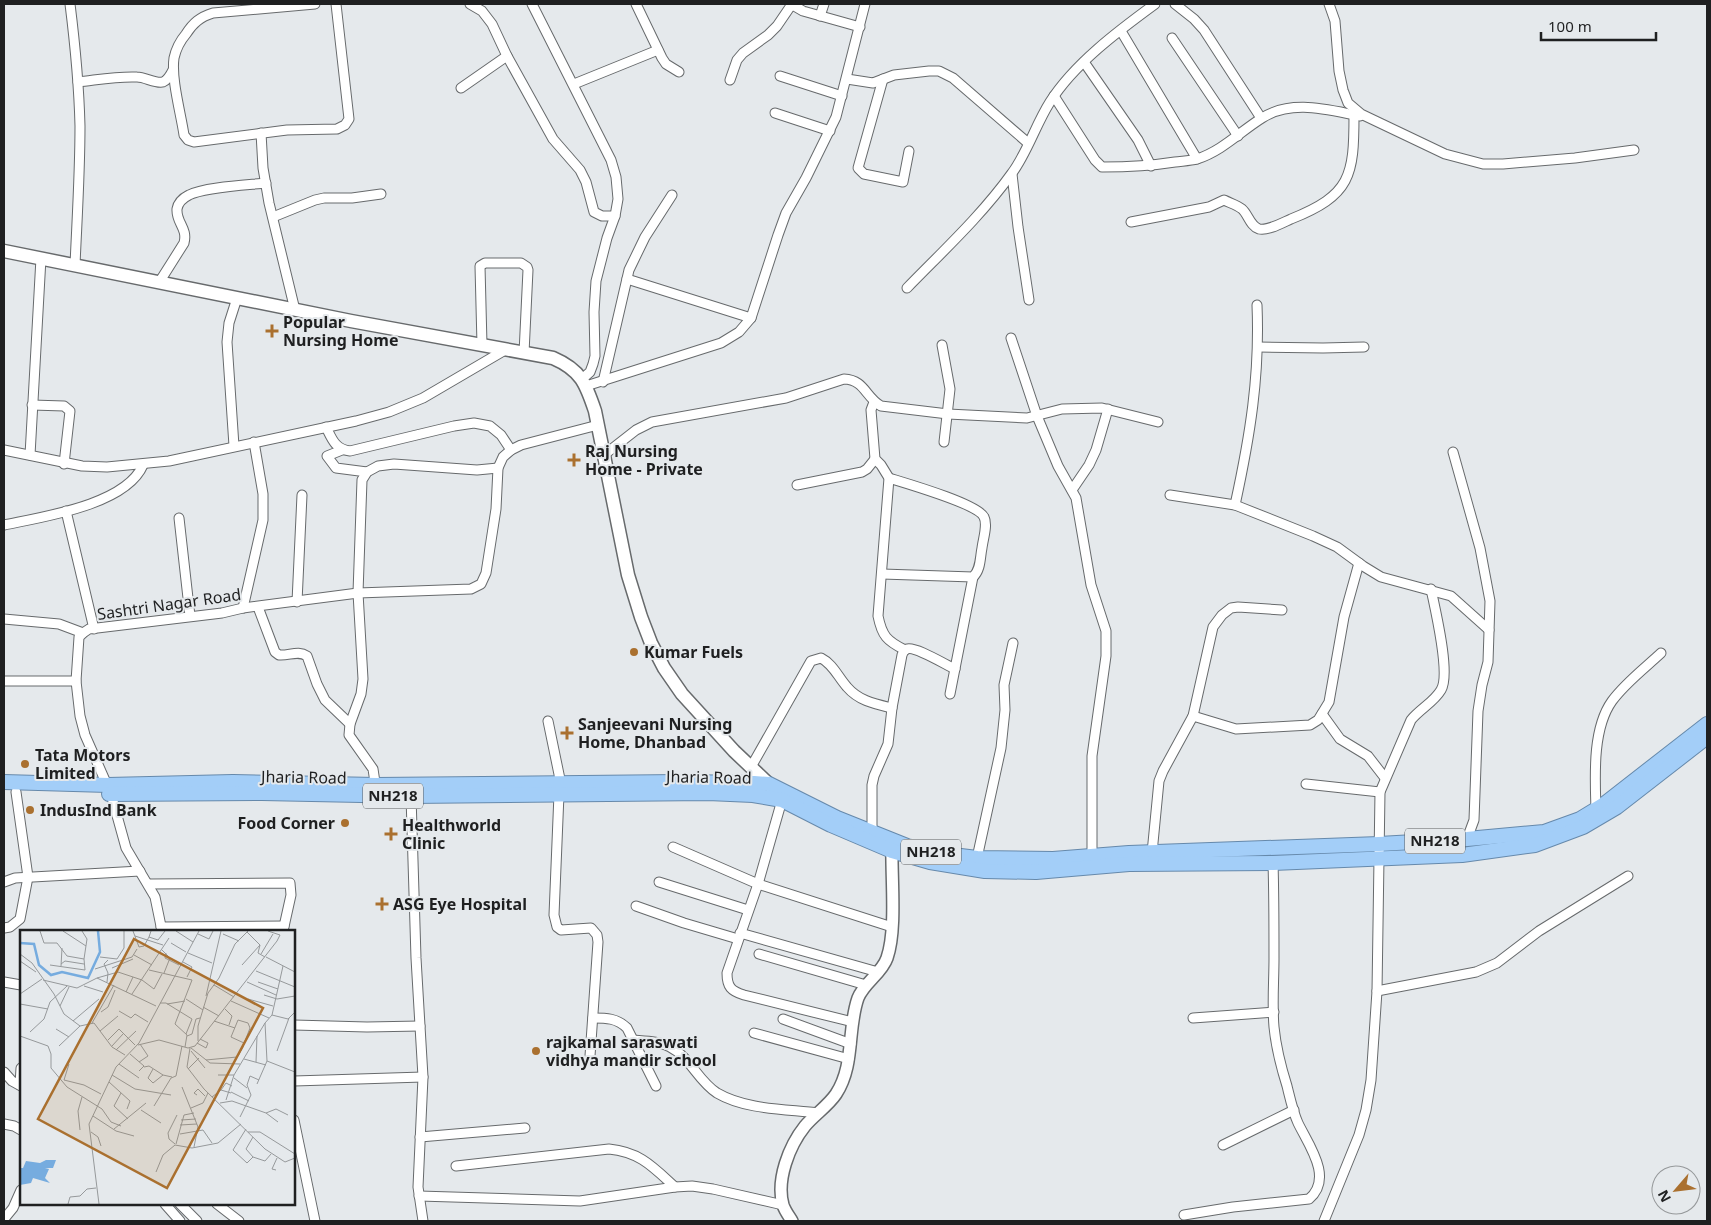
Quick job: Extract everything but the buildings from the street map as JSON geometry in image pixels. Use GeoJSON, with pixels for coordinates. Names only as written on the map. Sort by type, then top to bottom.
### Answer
{"type":"FeatureCollection","features":[{"type":"Feature","properties":{"kind":"highway","name":"NH218"},"geometry":{"type":"LineString","coordinates":[[782,800],[831,825],[892,846],[930,862],[985,871],[1036,872],[1129,858],[1273,863],[1467,839],[1544,832],[1580,820],[1596,810],[1707,724]]}},
{"type":"Feature","properties":{"kind":"highway","name":"NH218"},"geometry":{"type":"LineString","coordinates":[[1129,858],[1152,852],[1379,851],[1462,855],[1535,845],[1567,834],[1600,819],[1707,737]]}},
{"type":"Feature","properties":{"kind":"highway","name":"Jharia Road"},"geometry":{"type":"LineString","coordinates":[[4,782],[110,789],[262,793],[560,789],[753,795],[782,800]]}},
{"type":"Feature","properties":{"kind":"highway","name":"Jharia Road"},"geometry":{"type":"LineString","coordinates":[[376,790],[411,796],[679,782],[769,784]]}},
{"type":"Feature","properties":{"kind":"highway","name":"NH218"},"geometry":{"type":"LineString","coordinates":[[769,784],[837,818],[872,832],[892,846],[977,858],[1036,860],[1092,856],[1106,860]]}},
{"type":"Feature","properties":{"kind":"highway","name":"Jharia Road"},"geometry":{"type":"LineString","coordinates":[[10,792],[110,789]]}},
{"type":"Feature","properties":{"kind":"main road"},"geometry":{"type":"LineString","coordinates":[[4,251],[160,281],[295,310],[553,358],[573,368],[584,383],[595,412],[628,575],[651,643],[664,668],[682,694],[716,732],[769,784],[782,800]]}},
{"type":"Feature","properties":{"kind":"street"},"geometry":{"type":"LineString","coordinates":[[70,4],[78,82],[80,125],[75,265]]}},
{"type":"Feature","properties":{"kind":"street"},"geometry":{"type":"LineString","coordinates":[[315,4],[213,13],[202,17],[192,24],[180,42],[174,56],[173,70],[184,135],[188,140],[194,142],[312,128],[337,129],[345,125],[349,119],[336,4]]}},
{"type":"Feature","properties":{"kind":"street"},"geometry":{"type":"LineString","coordinates":[[470,4],[482,11],[492,24],[507,56],[553,139],[580,170],[586,182],[594,212],[602,216],[615,216]]}},
{"type":"Feature","properties":{"kind":"street"},"geometry":{"type":"LineString","coordinates":[[532,4],[611,160],[616,177],[618,199],[615,216],[606,238],[596,281],[594,312],[595,356],[584,383]]}},
{"type":"Feature","properties":{"kind":"street"},"geometry":{"type":"LineString","coordinates":[[636,4],[666,64],[679,72]]}},
{"type":"Feature","properties":{"kind":"street"},"geometry":{"type":"LineString","coordinates":[[730,80],[737,60],[743,53],[778,26],[791,4],[803,11],[860,27]]}},
{"type":"Feature","properties":{"kind":"street"},"geometry":{"type":"LineString","coordinates":[[820,16],[824,4]]}},
{"type":"Feature","properties":{"kind":"street"},"geometry":{"type":"LineString","coordinates":[[584,383],[603,382],[651,364],[721,343],[740,332],[750,318],[786,213],[830,131],[842,96],[865,4]]}},
{"type":"Feature","properties":{"kind":"street"},"geometry":{"type":"LineString","coordinates":[[907,288],[988,203],[1012,174],[1061,86],[1084,62],[1155,4]]}},
{"type":"Feature","properties":{"kind":"street"},"geometry":{"type":"LineString","coordinates":[[1175,4],[1194,19],[1204,30],[1261,118]]}},
{"type":"Feature","properties":{"kind":"street"},"geometry":{"type":"LineString","coordinates":[[1329,4],[1335,21],[1339,72],[1345,97],[1353,109],[1369,118],[1445,154],[1483,164],[1575,158],[1634,150]]}},
{"type":"Feature","properties":{"kind":"street"},"geometry":{"type":"LineString","coordinates":[[1121,31],[1197,159]]}},
{"type":"Feature","properties":{"kind":"street"},"geometry":{"type":"LineString","coordinates":[[1172,38],[1238,136]]}},
{"type":"Feature","properties":{"kind":"street"},"geometry":{"type":"LineString","coordinates":[[574,84],[658,50]]}},
{"type":"Feature","properties":{"kind":"street"},"geometry":{"type":"LineString","coordinates":[[460,88],[507,56]]}},
{"type":"Feature","properties":{"kind":"street"},"geometry":{"type":"LineString","coordinates":[[1084,62],[1138,140],[1152,166]]}},
{"type":"Feature","properties":{"kind":"street"},"geometry":{"type":"LineString","coordinates":[[78,82],[130,76],[163,82],[168,79],[173,70]]}},
{"type":"Feature","properties":{"kind":"street"},"geometry":{"type":"LineString","coordinates":[[846,79],[873,83],[898,74],[929,71],[946,73],[1028,143]]}},
{"type":"Feature","properties":{"kind":"street"},"geometry":{"type":"LineString","coordinates":[[780,76],[842,96]]}},
{"type":"Feature","properties":{"kind":"street"},"geometry":{"type":"LineString","coordinates":[[883,79],[858,168],[864,174],[903,182],[909,151]]}},
{"type":"Feature","properties":{"kind":"street"},"geometry":{"type":"LineString","coordinates":[[1054,96],[1098,166],[1102,167],[1152,166],[1197,159],[1217,150],[1261,118],[1281,109],[1293,107],[1323,109],[1369,118]]}},
{"type":"Feature","properties":{"kind":"street"},"geometry":{"type":"LineString","coordinates":[[775,112],[830,131]]}},
{"type":"Feature","properties":{"kind":"street"},"geometry":{"type":"LineString","coordinates":[[1131,222],[1209,207],[1224,200],[1240,208],[1256,228],[1264,230],[1302,215],[1334,195],[1343,185],[1352,162],[1354,115]]}},
{"type":"Feature","properties":{"kind":"street"},"geometry":{"type":"LineString","coordinates":[[261,133],[266,183],[295,310]]}},
{"type":"Feature","properties":{"kind":"street"},"geometry":{"type":"LineString","coordinates":[[1012,174],[1029,300]]}},
{"type":"Feature","properties":{"kind":"street"},"geometry":{"type":"LineString","coordinates":[[160,281],[184,243],[186,236],[177,214],[177,206],[182,199],[190,194],[204,190],[266,183]]}},
{"type":"Feature","properties":{"kind":"street"},"geometry":{"type":"LineString","coordinates":[[273,217],[324,198],[352,198],[381,194]]}},
{"type":"Feature","properties":{"kind":"street"},"geometry":{"type":"LineString","coordinates":[[603,382],[627,279],[637,251],[672,195]]}},
{"type":"Feature","properties":{"kind":"street"},"geometry":{"type":"LineString","coordinates":[[30,455],[41,258]]}},
{"type":"Feature","properties":{"kind":"street"},"geometry":{"type":"LineString","coordinates":[[482,346],[480,266],[486,263],[521,263],[528,270],[524,353]]}},
{"type":"Feature","properties":{"kind":"street"},"geometry":{"type":"LineString","coordinates":[[627,279],[750,318]]}},
{"type":"Feature","properties":{"kind":"street"},"geometry":{"type":"LineString","coordinates":[[234,446],[227,342],[229,323],[237,298]]}},
{"type":"Feature","properties":{"kind":"street"},"geometry":{"type":"LineString","coordinates":[[1235,505],[1254,406],[1258,347],[1258,305]]}},
{"type":"Feature","properties":{"kind":"street"},"geometry":{"type":"LineString","coordinates":[[1011,338],[1037,416],[1058,466],[1076,498],[1091,585],[1106,631],[1106,656],[1092,756],[1092,856]]}},
{"type":"Feature","properties":{"kind":"street"},"geometry":{"type":"LineString","coordinates":[[942,345],[950,389],[944,442]]}},
{"type":"Feature","properties":{"kind":"street"},"geometry":{"type":"LineString","coordinates":[[1258,347],[1364,347]]}},
{"type":"Feature","properties":{"kind":"street"},"geometry":{"type":"LineString","coordinates":[[4,450],[64,464],[107,468],[169,461],[356,421],[389,412],[423,398],[505,350]]}},
{"type":"Feature","properties":{"kind":"street"},"geometry":{"type":"LineString","coordinates":[[604,455],[636,430],[652,422],[786,398],[844,379],[859,383],[874,402],[880,406],[948,414],[1027,418],[1062,409],[1108,409],[1158,422]]}},
{"type":"Feature","properties":{"kind":"street"},"geometry":{"type":"LineString","coordinates":[[874,402],[871,410],[875,459],[889,478],[878,616],[887,640],[905,650]]}},
{"type":"Feature","properties":{"kind":"street"},"geometry":{"type":"LineString","coordinates":[[32,405],[64,406],[70,411],[64,464]]}},
{"type":"Feature","properties":{"kind":"street"},"geometry":{"type":"LineString","coordinates":[[1072,490],[1089,465],[1096,450],[1108,409]]}},
{"type":"Feature","properties":{"kind":"street"},"geometry":{"type":"LineString","coordinates":[[326,427],[335,445],[342,450],[350,451],[474,423],[490,426],[501,436],[510,450]]}},
{"type":"Feature","properties":{"kind":"street"},"geometry":{"type":"LineString","coordinates":[[376,790],[373,769],[349,735],[350,724],[361,694],[364,679],[358,593],[362,480],[367,472],[378,466],[394,464],[455,469],[498,468],[503,457],[510,450],[521,445],[598,424]]}},
{"type":"Feature","properties":{"kind":"street"},"geometry":{"type":"LineString","coordinates":[[243,608],[263,520],[263,494],[254,442]]}},
{"type":"Feature","properties":{"kind":"street"},"geometry":{"type":"LineString","coordinates":[[342,450],[327,456],[336,468],[367,472]]}},
{"type":"Feature","properties":{"kind":"street"},"geometry":{"type":"LineString","coordinates":[[1453,452],[1480,548],[1490,601],[1488,662],[1478,711],[1474,820],[1467,839]]}},
{"type":"Feature","properties":{"kind":"street"},"geometry":{"type":"LineString","coordinates":[[797,485],[862,472],[875,459]]}},
{"type":"Feature","properties":{"kind":"street"},"geometry":{"type":"LineString","coordinates":[[4,525],[66,511],[101,500],[123,487],[139,474],[143,465]]}},
{"type":"Feature","properties":{"kind":"street","name":"Sashtri Nagar Road"},"geometry":{"type":"LineString","coordinates":[[162,929],[155,897],[126,848],[110,789],[85,735],[80,716],[76,681],[77,644],[79,638],[83,633],[94,629],[358,593],[471,589],[481,584],[486,574],[496,509],[498,468]]}},
{"type":"Feature","properties":{"kind":"street"},"geometry":{"type":"LineString","coordinates":[[889,478],[917,486],[977,509],[984,516],[986,526],[979,566],[977,573],[973,577],[950,694]]}},
{"type":"Feature","properties":{"kind":"street"},"geometry":{"type":"LineString","coordinates":[[297,602],[302,495]]}},
{"type":"Feature","properties":{"kind":"street"},"geometry":{"type":"LineString","coordinates":[[1170,495],[1235,505],[1337,546],[1381,577],[1401,584],[1451,596],[1489,630]]}},
{"type":"Feature","properties":{"kind":"street"},"geometry":{"type":"LineString","coordinates":[[66,511],[94,629]]}},
{"type":"Feature","properties":{"kind":"street"},"geometry":{"type":"LineString","coordinates":[[179,518],[190,616]]}},
{"type":"Feature","properties":{"kind":"street"},"geometry":{"type":"LineString","coordinates":[[1193,716],[1230,728],[1251,729],[1310,725],[1322,714],[1329,702],[1344,617],[1359,563]]}},
{"type":"Feature","properties":{"kind":"street"},"geometry":{"type":"LineString","coordinates":[[882,574],[973,577]]}},
{"type":"Feature","properties":{"kind":"street"},"geometry":{"type":"LineString","coordinates":[[1324,1221],[1359,1135],[1366,1110],[1371,1080],[1376,991],[1380,792],[1411,720],[1436,696],[1444,685],[1445,677],[1441,639],[1431,590]]}},
{"type":"Feature","properties":{"kind":"street"},"geometry":{"type":"LineString","coordinates":[[1152,852],[1159,781],[1193,716],[1213,627],[1231,608],[1238,606],[1282,610]]}},
{"type":"Feature","properties":{"kind":"street"},"geometry":{"type":"LineString","coordinates":[[258,607],[275,652],[279,655],[303,653],[307,656],[320,692],[332,707],[350,724]]}},
{"type":"Feature","properties":{"kind":"street"},"geometry":{"type":"LineString","coordinates":[[4,619],[59,624],[83,633]]}},
{"type":"Feature","properties":{"kind":"street"},"geometry":{"type":"LineString","coordinates":[[977,858],[1001,748],[1005,710],[1004,685],[1013,643]]}},
{"type":"Feature","properties":{"kind":"street"},"geometry":{"type":"LineString","coordinates":[[872,832],[872,785],[888,744],[892,708],[902,655],[909,648],[917,650],[955,669]]}},
{"type":"Feature","properties":{"kind":"street"},"geometry":{"type":"LineString","coordinates":[[1596,810],[1596,753],[1606,712],[1612,701],[1661,653]]}},
{"type":"Feature","properties":{"kind":"street"},"geometry":{"type":"LineString","coordinates":[[751,767],[811,661],[821,658],[828,661],[848,688],[857,696],[867,702],[892,708]]}},
{"type":"Feature","properties":{"kind":"street"},"geometry":{"type":"LineString","coordinates":[[4,681],[76,681]]}},
{"type":"Feature","properties":{"kind":"street"},"geometry":{"type":"LineString","coordinates":[[1322,714],[1340,739],[1368,756],[1385,778]]}},
{"type":"Feature","properties":{"kind":"street"},"geometry":{"type":"LineString","coordinates":[[548,721],[560,789],[555,920],[557,927],[561,930],[591,928],[597,935],[598,942],[590,1056]]}},
{"type":"Feature","properties":{"kind":"street"},"geometry":{"type":"LineString","coordinates":[[1306,784],[1380,792]]}},
{"type":"Feature","properties":{"kind":"street"},"geometry":{"type":"LineString","coordinates":[[4,928],[10,928],[20,919],[28,877],[10,792]]}},
{"type":"Feature","properties":{"kind":"street"},"geometry":{"type":"LineString","coordinates":[[411,796],[423,1077],[418,1187],[423,1221]]}},
{"type":"Feature","properties":{"kind":"street"},"geometry":{"type":"LineString","coordinates":[[782,800],[758,884],[727,973],[727,982],[731,989],[744,995],[853,1022]]}},
{"type":"Feature","properties":{"kind":"street"},"geometry":{"type":"LineString","coordinates":[[792,1221],[783,1205],[784,1167],[795,1140],[806,1125],[836,1094],[845,1075],[849,1058],[853,1022],[859,996],[886,961],[890,949],[892,927],[892,846]]}},
{"type":"Feature","properties":{"kind":"street"},"geometry":{"type":"LineString","coordinates":[[673,847],[758,884],[892,927]]}},
{"type":"Feature","properties":{"kind":"street"},"geometry":{"type":"LineString","coordinates":[[1184,1215],[1233,1207],[1310,1199],[1315,1194],[1319,1177],[1318,1163],[1314,1151],[1297,1121],[1281,1066],[1274,1027],[1273,863]]}},
{"type":"Feature","properties":{"kind":"street"},"geometry":{"type":"LineString","coordinates":[[4,882],[15,878],[140,871]]}},
{"type":"Feature","properties":{"kind":"street"},"geometry":{"type":"LineString","coordinates":[[1376,991],[1489,968],[1539,931],[1628,876]]}},
{"type":"Feature","properties":{"kind":"street"},"geometry":{"type":"LineString","coordinates":[[659,882],[748,910]]}},
{"type":"Feature","properties":{"kind":"street"},"geometry":{"type":"LineString","coordinates":[[149,884],[290,883],[291,895],[284,929],[162,929]]}},
{"type":"Feature","properties":{"kind":"street"},"geometry":{"type":"LineString","coordinates":[[636,906],[684,923],[878,972]]}},
{"type":"Feature","properties":{"kind":"street"},"geometry":{"type":"LineString","coordinates":[[759,954],[866,985]]}},
{"type":"Feature","properties":{"kind":"street"},"geometry":{"type":"LineString","coordinates":[[4,982],[20,985]]}},
{"type":"Feature","properties":{"kind":"street"},"geometry":{"type":"LineString","coordinates":[[1193,1018],[1274,1012]]}},
{"type":"Feature","properties":{"kind":"street"},"geometry":{"type":"LineString","coordinates":[[593,1018],[610,1018],[622,1022],[627,1028],[656,1086]]}},
{"type":"Feature","properties":{"kind":"street"},"geometry":{"type":"LineString","coordinates":[[783,1019],[851,1044]]}},
{"type":"Feature","properties":{"kind":"street"},"geometry":{"type":"LineString","coordinates":[[295,1025],[420,1026]]}},
{"type":"Feature","properties":{"kind":"street"},"geometry":{"type":"LineString","coordinates":[[754,1033],[849,1058]]}},
{"type":"Feature","properties":{"kind":"street"},"geometry":{"type":"LineString","coordinates":[[633,1040],[669,1046],[682,1057],[703,1081],[716,1092],[728,1098],[752,1105],[819,1112]]}},
{"type":"Feature","properties":{"kind":"street"},"geometry":{"type":"LineString","coordinates":[[4,1072],[12,1081],[20,1086]]}},
{"type":"Feature","properties":{"kind":"street"},"geometry":{"type":"LineString","coordinates":[[295,1081],[423,1077]]}},
{"type":"Feature","properties":{"kind":"street"},"geometry":{"type":"LineString","coordinates":[[1223,1145],[1294,1110]]}},
{"type":"Feature","properties":{"kind":"street"},"geometry":{"type":"LineString","coordinates":[[4,1124],[20,1129]]}},
{"type":"Feature","properties":{"kind":"street"},"geometry":{"type":"LineString","coordinates":[[295,1125],[315,1221]]}},
{"type":"Feature","properties":{"kind":"street"},"geometry":{"type":"LineString","coordinates":[[420,1137],[526,1128]]}},
{"type":"Feature","properties":{"kind":"street"},"geometry":{"type":"LineString","coordinates":[[456,1166],[609,1149],[636,1155],[647,1162],[675,1187]]}},
{"type":"Feature","properties":{"kind":"street"},"geometry":{"type":"LineString","coordinates":[[419,1196],[580,1201],[692,1186],[783,1205]]}},
{"type":"Feature","properties":{"kind":"street"},"geometry":{"type":"LineString","coordinates":[[4,1219],[13,1208],[20,1192]]}},
{"type":"Feature","properties":{"kind":"street"},"geometry":{"type":"LineString","coordinates":[[166,1205],[180,1221]]}},
{"type":"Feature","properties":{"kind":"street"},"geometry":{"type":"LineString","coordinates":[[181,1205],[197,1221]]}},
{"type":"Feature","properties":{"kind":"street"},"geometry":{"type":"LineString","coordinates":[[218,1205],[239,1221]]}},
{"type":"Feature","properties":{"kind":"place","name":"Popular Nursing Home"},"geometry":{"type":"Point","coordinates":[272,331]}},
{"type":"Feature","properties":{"kind":"place","name":"Raj Nursing Home - Private"},"geometry":{"type":"Point","coordinates":[574,460]}},
{"type":"Feature","properties":{"kind":"place","name":"Kumar Fuels"},"geometry":{"type":"Point","coordinates":[634,652]}},
{"type":"Feature","properties":{"kind":"place","name":"Sanjeevani Nursing Home, Dhanbad"},"geometry":{"type":"Point","coordinates":[567,733]}},
{"type":"Feature","properties":{"kind":"place","name":"Tata Motors Limited"},"geometry":{"type":"Point","coordinates":[25,764]}},
{"type":"Feature","properties":{"kind":"place","name":"IndusInd Bank"},"geometry":{"type":"Point","coordinates":[30,810]}},
{"type":"Feature","properties":{"kind":"place","name":"Food Corner"},"geometry":{"type":"Point","coordinates":[345,823]}},
{"type":"Feature","properties":{"kind":"place","name":"Healthworld Clinic"},"geometry":{"type":"Point","coordinates":[391,834]}},
{"type":"Feature","properties":{"kind":"place","name":"ASG Eye Hospital"},"geometry":{"type":"Point","coordinates":[382,904]}},
{"type":"Feature","properties":{"kind":"place","name":"rajkamal saraswati vidhya mandir school"},"geometry":{"type":"Point","coordinates":[536,1051]}}]}
